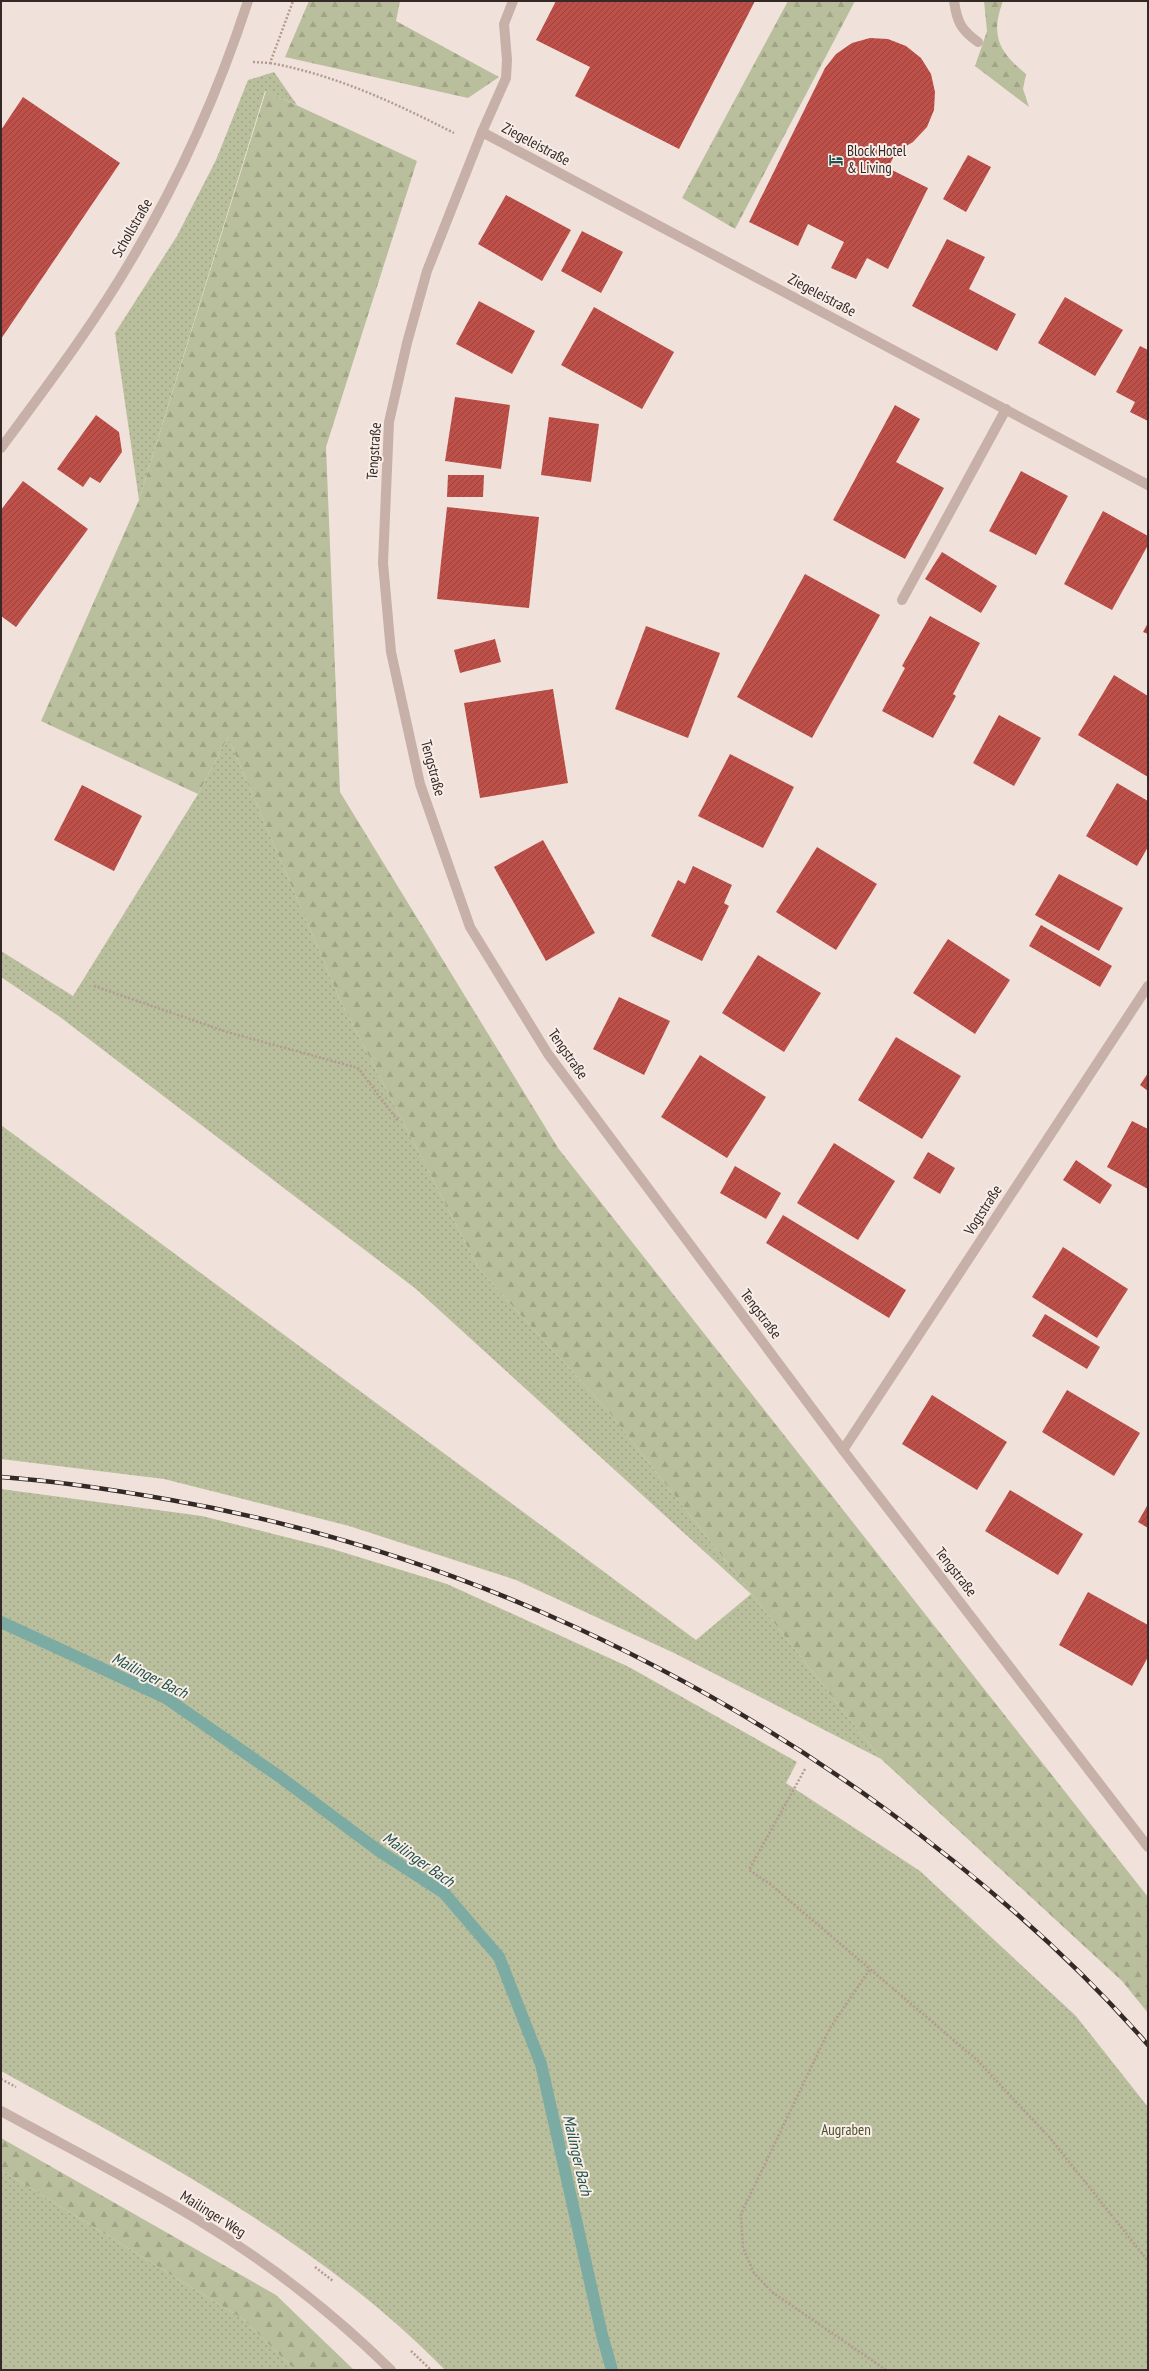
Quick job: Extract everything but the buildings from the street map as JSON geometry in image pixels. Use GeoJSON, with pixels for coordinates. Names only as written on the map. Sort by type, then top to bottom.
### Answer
{"type":"FeatureCollection","features":[{"type":"Feature","properties":{"kind":"street","name":"Schollstraße"},"geometry":{"type":"LineString","coordinates":[[1,448],[61,366],[133,257],[184,163],[229,60],[248,1]]}},
{"type":"Feature","properties":{"kind":"street","name":"Tengstraße"},"geometry":{"type":"LineString","coordinates":[[512,1],[504,24],[507,60],[506,78],[477,144],[427,271],[406,343],[390,422],[383,563],[391,652],[420,784],[470,927],[548,1054],[843,1450],[1148,1847]]}},
{"type":"Feature","properties":{"kind":"street"},"geometry":{"type":"LineString","coordinates":[[954,1],[956,17],[964,32],[978,42]]}},
{"type":"Feature","properties":{"kind":"street","name":"Ziegeleistraße"},"geometry":{"type":"LineString","coordinates":[[482,132],[1148,485]]}},
{"type":"Feature","properties":{"kind":"street"},"geometry":{"type":"LineString","coordinates":[[902,600],[1006,409]]}},
{"type":"Feature","properties":{"kind":"street","name":"Vogtstraße"},"geometry":{"type":"LineString","coordinates":[[843,1450],[1148,986]]}},
{"type":"Feature","properties":{"kind":"street","name":"Mailinger Weg"},"geometry":{"type":"LineString","coordinates":[[1,2111],[195,2218],[275,2271],[321,2306],[391,2370]]}},
{"type":"Feature","properties":{"kind":"path"},"geometry":{"type":"LineString","coordinates":[[270,63],[293,1]]}},
{"type":"Feature","properties":{"kind":"path"},"geometry":{"type":"LineString","coordinates":[[229,60],[270,63],[317,73],[372,94],[477,144]]}},
{"type":"Feature","properties":{"kind":"path"},"geometry":{"type":"LineString","coordinates":[[94,986],[227,1032],[358,1068],[398,1121]]}},
{"type":"Feature","properties":{"kind":"path"},"geometry":{"type":"LineString","coordinates":[[805,1769],[749,1870],[770,1884],[977,2060],[1050,2138],[1148,2261]]}},
{"type":"Feature","properties":{"kind":"path"},"geometry":{"type":"LineString","coordinates":[[870,1968],[830,2028],[741,2214],[743,2248],[754,2273],[772,2292],[886,2370]]}},
{"type":"Feature","properties":{"kind":"green space"},"geometry":{"type":"Polygon","coordinates":[[[309,1],[400,1],[396,21],[499,77],[468,98],[285,57],[309,1]]]}},
{"type":"Feature","properties":{"kind":"green space"},"geometry":{"type":"Polygon","coordinates":[[[788,1],[855,1],[735,229],[682,198],[788,1]]]}},
{"type":"Feature","properties":{"kind":"green space"},"geometry":{"type":"Polygon","coordinates":[[[984,1],[1003,1],[997,24],[997,34],[1003,50],[1009,58],[1026,74],[1023,89],[1029,107],[975,66],[987,31],[984,1]]]}},
{"type":"Feature","properties":{"kind":"green space"},"geometry":{"type":"Polygon","coordinates":[[[274,72],[297,105],[265,91],[139,500],[115,333],[177,236],[216,160],[248,80],[274,72]]]}},
{"type":"Feature","properties":{"kind":"green space"},"geometry":{"type":"Polygon","coordinates":[[[266,91],[417,161],[326,447],[340,792],[558,1148],[1148,1897],[1148,2013],[1122,1981],[881,1759],[609,1412],[479,1269],[340,1000],[228,737],[198,794],[41,721],[139,500],[266,91]]]}},
{"type":"Feature","properties":{"kind":"green space"},"geometry":{"type":"Polygon","coordinates":[[[228,737],[340,1000],[479,1269],[609,1412],[881,1759],[674,1653],[516,1580],[349,1526],[164,1479],[1,1459],[1,1125],[696,1640],[751,1594],[416,1289],[60,1017],[1,977],[1,951],[73,996],[198,794],[228,737]]]}},
{"type":"Feature","properties":{"kind":"green space","name":"Augraben"},"geometry":{"type":"Polygon","coordinates":[[[1,1489],[202,1516],[329,1548],[447,1584],[629,1667],[797,1762],[786,1783],[920,1871],[1076,2016],[1148,2107],[1148,2370],[445,2370],[396,2324],[344,2281],[290,2242],[177,2170],[1,2071],[1,1489]]]}},
{"type":"Feature","properties":{"kind":"green space"},"geometry":{"type":"Polygon","coordinates":[[[1,2138],[276,2295],[354,2370],[295,2370],[243,2319],[1,2170],[1,2138]]]}},
{"type":"Feature","properties":{"kind":"green space"},"geometry":{"type":"Polygon","coordinates":[[[1,2170],[243,2319],[295,2370],[1,2370],[1,2170]]]}},
{"type":"Feature","properties":{"kind":"waterway","name":"Mailinger Bach"},"geometry":{"type":"LineString","coordinates":[[1,1622],[166,1698],[280,1777],[379,1851],[444,1893],[499,1957],[541,2064],[602,2335],[612,2370]]}},
{"type":"Feature","properties":{"kind":"railway"},"geometry":{"type":"LineString","coordinates":[[1,1477],[86,1486],[171,1500],[267,1520],[362,1546],[454,1577],[545,1614],[633,1655],[719,1701],[803,1752],[920,1835],[989,1890],[1056,1949],[1148,2045]]}},
{"type":"Feature","properties":{"kind":"place","name":"Block Hotel & Living"},"geometry":{"type":"Point","coordinates":[836,160]}}]}
